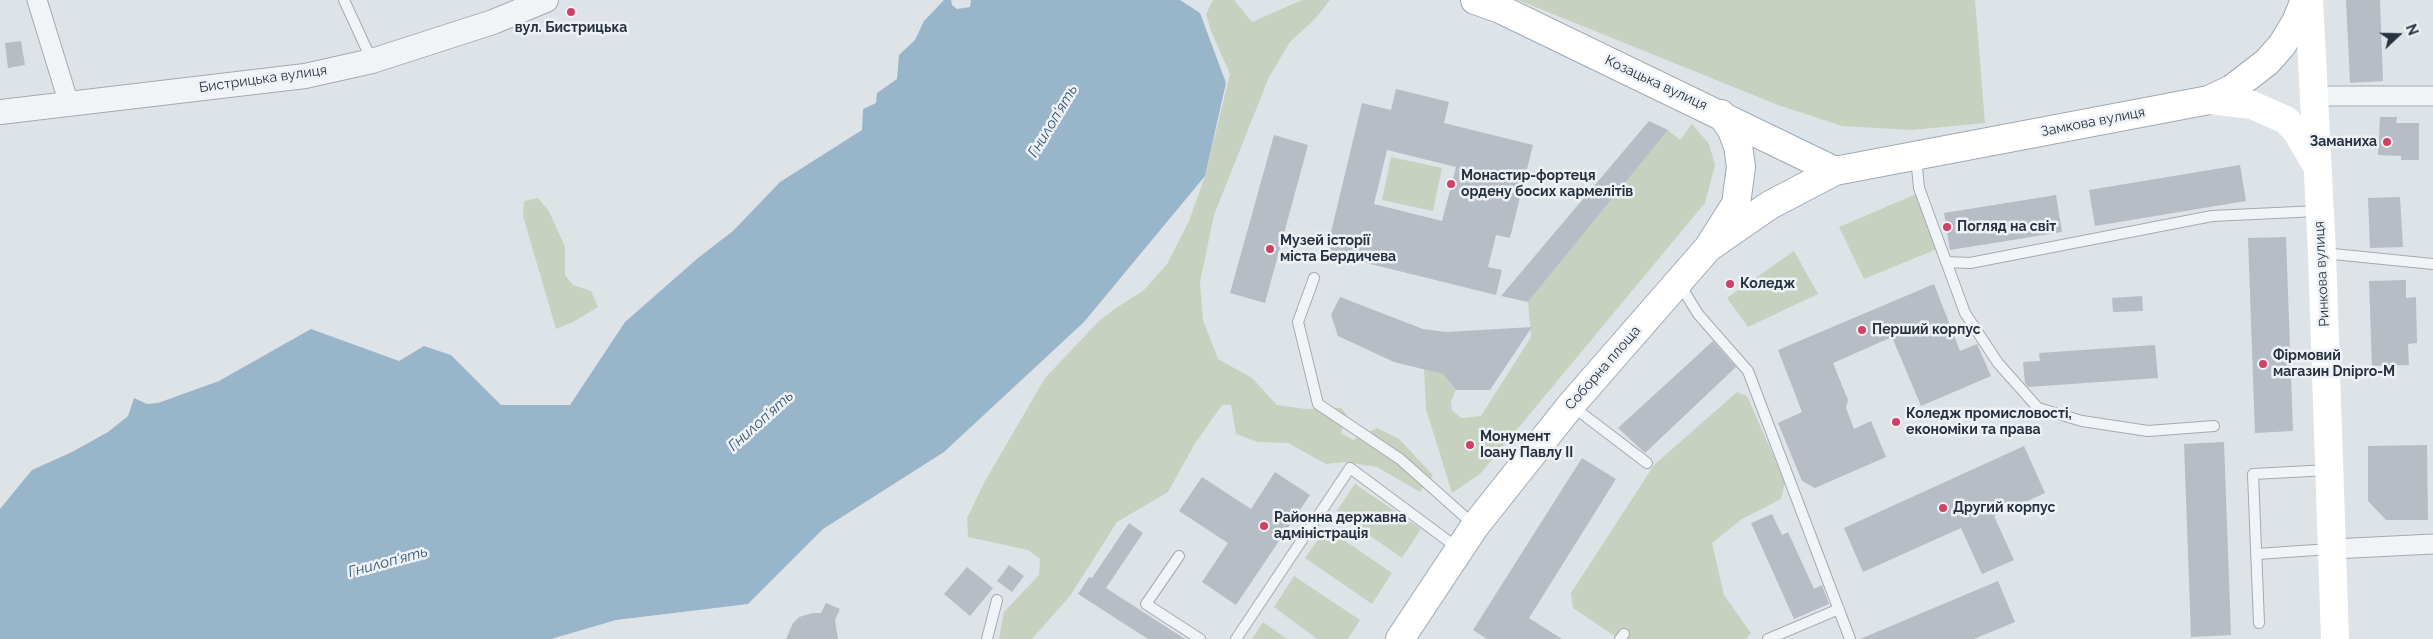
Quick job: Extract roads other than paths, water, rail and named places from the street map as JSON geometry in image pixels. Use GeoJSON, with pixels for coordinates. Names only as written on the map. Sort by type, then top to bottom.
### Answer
{"type":"FeatureCollection","features":[{"type":"Feature","properties":{"kind":"main road","name":"Козацька вулиця"},"geometry":{"type":"LineString","coordinates":[[1475,0],[1500,9],[1721,114],[1835,171]]}},
{"type":"Feature","properties":{"kind":"main road","name":"Замкова вулиця"},"geometry":{"type":"LineString","coordinates":[[1835,171],[2209,100],[2232,89],[2267,62],[2282,45],[2296,22],[2305,0]]}},
{"type":"Feature","properties":{"kind":"main road","name":"Ринкова вулиця"},"geometry":{"type":"LineString","coordinates":[[2309,0],[2322,253],[2335,639]]}},
{"type":"Feature","properties":{"kind":"main road"},"geometry":{"type":"LineString","coordinates":[[2209,100],[2252,105],[2286,120],[2297,132],[2318,169]]}},
{"type":"Feature","properties":{"kind":"main road","name":"Соборна площа"},"geometry":{"type":"LineString","coordinates":[[1400,639],[1475,526],[1570,405],[1708,248],[1736,204],[1740,189],[1738,146],[1732,130],[1721,114]]}},
{"type":"Feature","properties":{"kind":"main road","name":"Соборна площа"},"geometry":{"type":"LineString","coordinates":[[1708,248],[1770,205],[1835,171]]}},
{"type":"Feature","properties":{"kind":"street"},"geometry":{"type":"LineString","coordinates":[[38,0],[69,104]]}},
{"type":"Feature","properties":{"kind":"street","name":"Бистрицька вулиця"},"geometry":{"type":"LineString","coordinates":[[0,112],[305,76],[372,60],[493,22],[545,0]]}},
{"type":"Feature","properties":{"kind":"street"},"geometry":{"type":"LineString","coordinates":[[2314,96],[2431,94]]}},
{"type":"Feature","properties":{"kind":"street"},"geometry":{"type":"LineString","coordinates":[[2333,549],[2433,544]]}},
{"type":"Feature","properties":{"kind":"lane"},"geometry":{"type":"LineString","coordinates":[[344,0],[372,60]]}},
{"type":"Feature","properties":{"kind":"lane"},"geometry":{"type":"LineString","coordinates":[[1916,155],[1919,188],[1965,313],[1998,363],[2038,408],[2082,421],[2148,431],[2214,426]]}},
{"type":"Feature","properties":{"kind":"lane"},"geometry":{"type":"LineString","coordinates":[[1946,262],[1970,263],[2212,216],[2320,211]]}},
{"type":"Feature","properties":{"kind":"lane"},"geometry":{"type":"LineString","coordinates":[[2322,253],[2433,264]]}},
{"type":"Feature","properties":{"kind":"lane"},"geometry":{"type":"LineString","coordinates":[[1314,278],[1298,322],[1318,404],[1400,459],[1475,526]]}},
{"type":"Feature","properties":{"kind":"lane"},"geometry":{"type":"LineString","coordinates":[[1678,282],[1698,314],[1748,371],[1850,639]]}},
{"type":"Feature","properties":{"kind":"lane"},"geometry":{"type":"LineString","coordinates":[[1570,405],[1647,463]]}},
{"type":"Feature","properties":{"kind":"lane"},"geometry":{"type":"LineString","coordinates":[[1236,639],[1350,468],[1459,548]]}},
{"type":"Feature","properties":{"kind":"lane"},"geometry":{"type":"LineString","coordinates":[[2259,623],[2253,474],[2330,470]]}},
{"type":"Feature","properties":{"kind":"lane"},"geometry":{"type":"LineString","coordinates":[[2257,554],[2333,549]]}},
{"type":"Feature","properties":{"kind":"lane"},"geometry":{"type":"LineString","coordinates":[[1179,556],[1146,604],[1200,639]]}},
{"type":"Feature","properties":{"kind":"lane"},"geometry":{"type":"LineString","coordinates":[[986,639],[997,600]]}},
{"type":"Feature","properties":{"kind":"lane"},"geometry":{"type":"LineString","coordinates":[[1768,639],[1839,609]]}},
{"type":"Feature","properties":{"kind":"water","name":"Гнилоп'ять"},"geometry":{"type":"Polygon","coordinates":[[[944,0],[951,0],[952,5],[957,9],[970,7],[971,0],[1180,0],[1200,13],[1226,83],[1205,176],[1084,322],[944,452],[823,529],[748,604],[616,620],[551,639],[0,639],[0,509],[32,470],[72,452],[108,432],[128,416],[134,398],[147,404],[158,403],[219,381],[311,329],[399,361],[424,346],[451,355],[501,405],[570,405],[625,322],[698,258],[733,231],[780,182],[862,130],[863,109],[876,103],[877,93],[897,79],[899,55],[915,40],[924,21],[944,0]]]}},
{"type":"Feature","properties":{"kind":"place","name":"вул. Бистрицька"},"geometry":{"type":"Point","coordinates":[571,12]}},
{"type":"Feature","properties":{"kind":"place","name":"Заманиха"},"geometry":{"type":"Point","coordinates":[2387,142]}},
{"type":"Feature","properties":{"kind":"place","name":"Монастир-фортеця ордену босих кармелітів"},"geometry":{"type":"Point","coordinates":[1451,184]}},
{"type":"Feature","properties":{"kind":"place","name":"Погляд на світ"},"geometry":{"type":"Point","coordinates":[1947,227]}},
{"type":"Feature","properties":{"kind":"place","name":"Музей історії міста Бердичева"},"geometry":{"type":"Point","coordinates":[1270,249]}},
{"type":"Feature","properties":{"kind":"place","name":"Коледж"},"geometry":{"type":"Point","coordinates":[1730,284]}},
{"type":"Feature","properties":{"kind":"place","name":"Перший корпус"},"geometry":{"type":"Point","coordinates":[1862,330]}},
{"type":"Feature","properties":{"kind":"place","name":"Фірмовий магазин Dnipro-M"},"geometry":{"type":"Point","coordinates":[2263,364]}},
{"type":"Feature","properties":{"kind":"place","name":"Коледж промисловості, економіки та права"},"geometry":{"type":"Point","coordinates":[1896,422]}},
{"type":"Feature","properties":{"kind":"place","name":"Монумент Іоану Павлу ІІ"},"geometry":{"type":"Point","coordinates":[1470,445]}},
{"type":"Feature","properties":{"kind":"place","name":"Другий корпус"},"geometry":{"type":"Point","coordinates":[1943,508]}},
{"type":"Feature","properties":{"kind":"place","name":"Районна державна адміністрація"},"geometry":{"type":"Point","coordinates":[1264,526]}}]}
